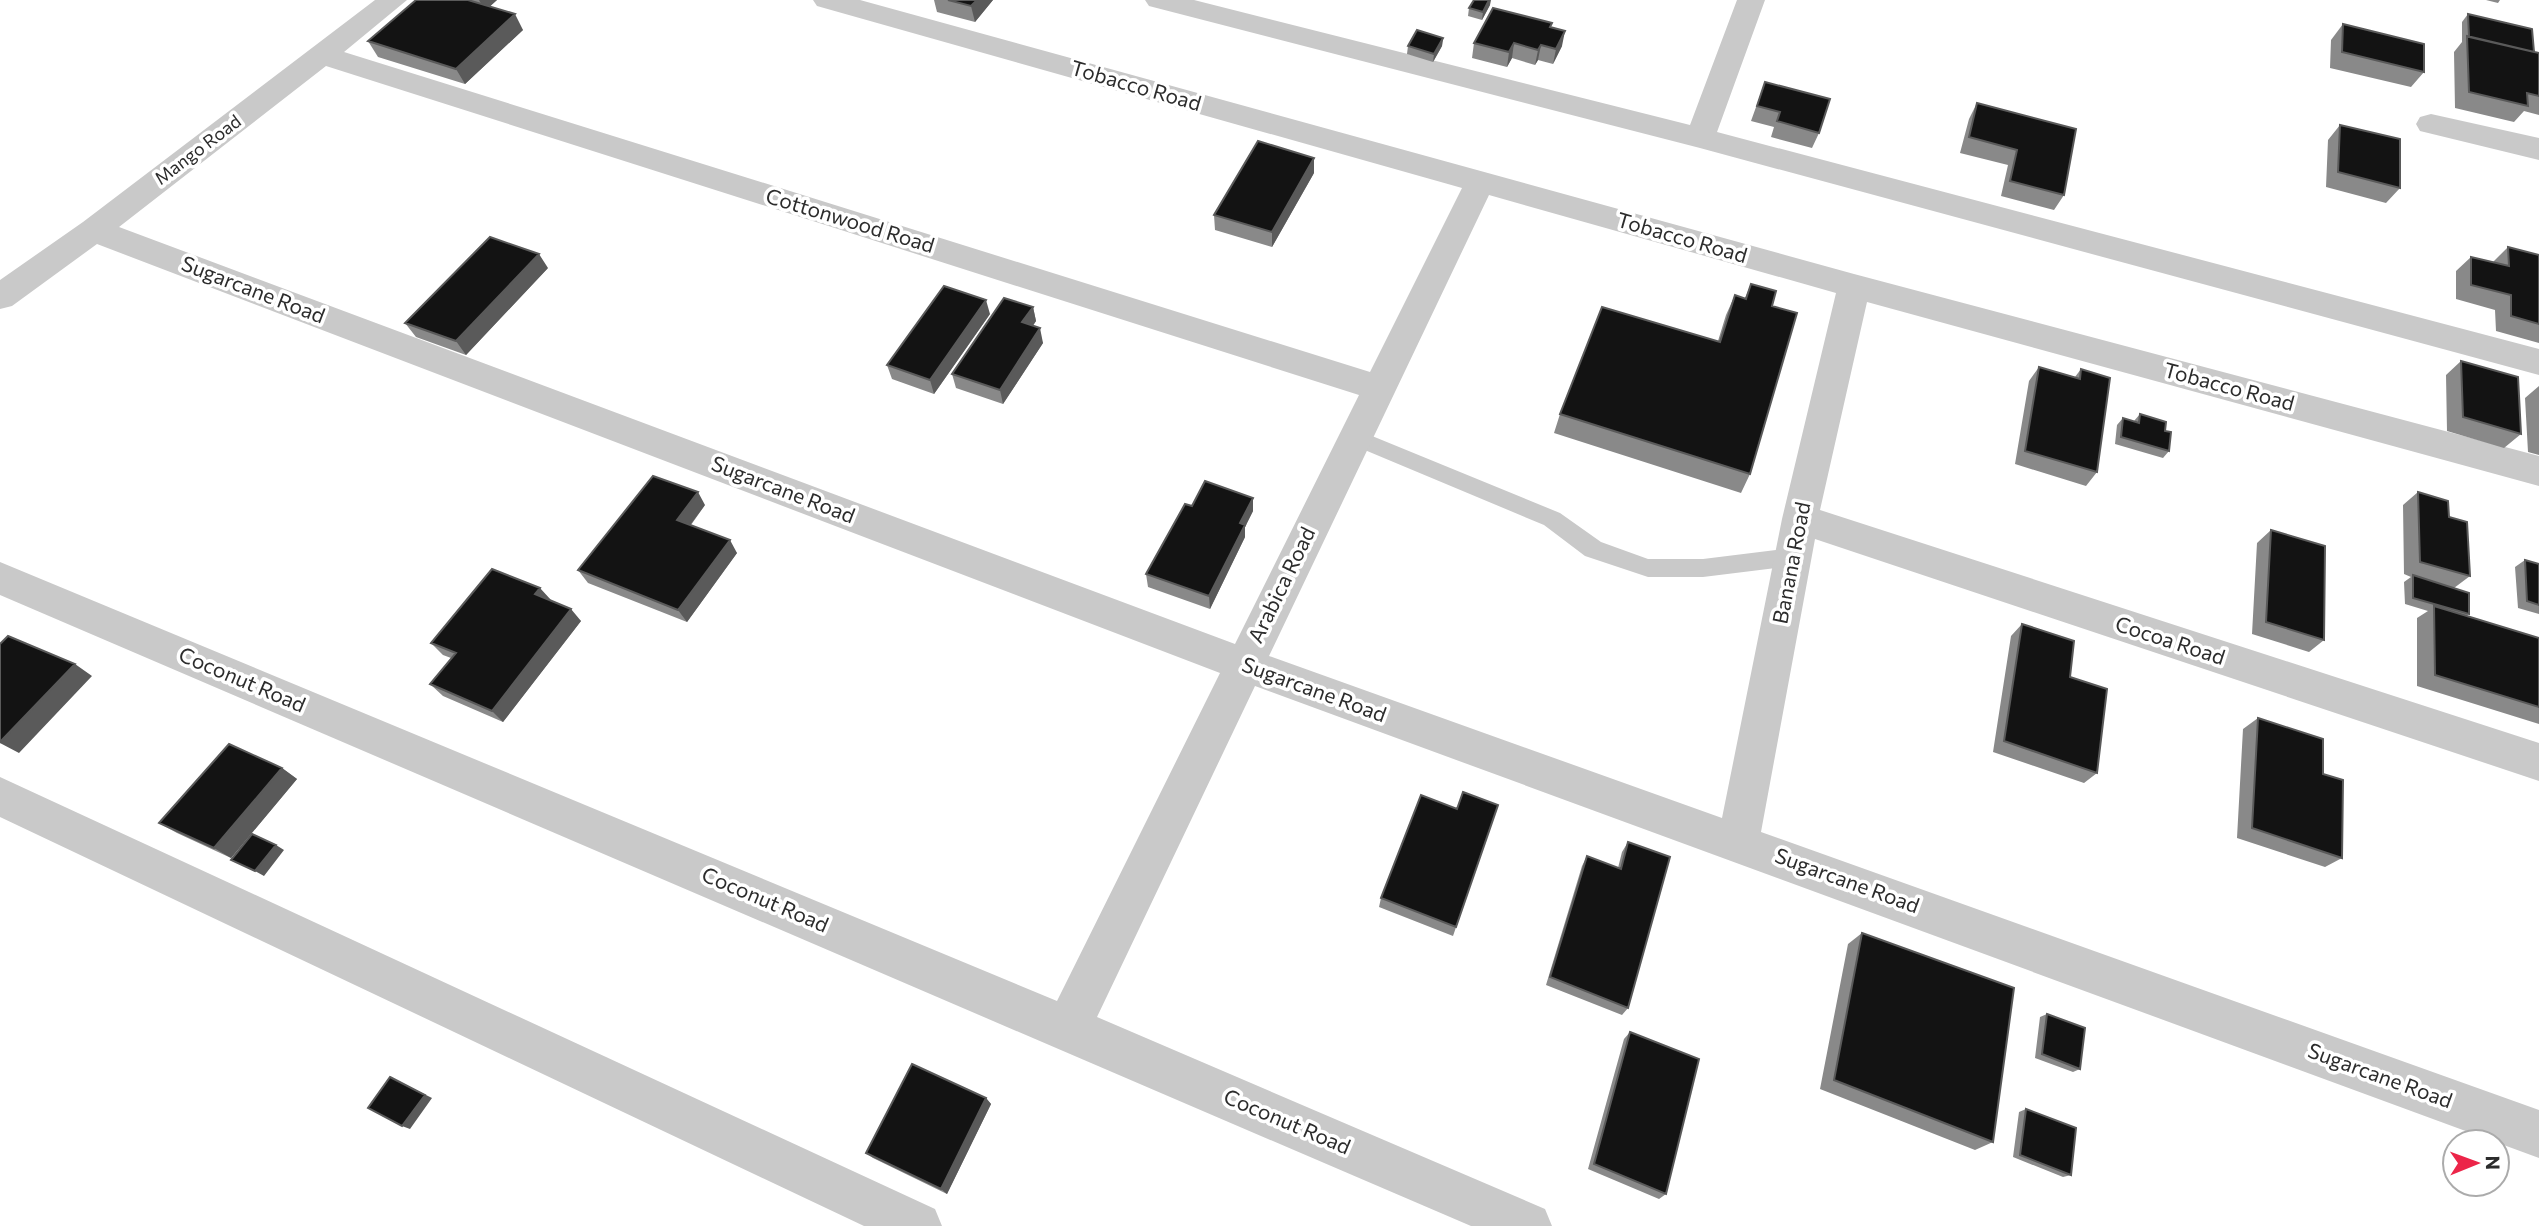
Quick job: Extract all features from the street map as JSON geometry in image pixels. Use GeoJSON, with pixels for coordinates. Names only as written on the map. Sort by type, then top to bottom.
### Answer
{"type":"FeatureCollection","features":[{"type":"Feature","properties":{"kind":"street","name":"Mango Road"},"geometry":{"type":"LineString","coordinates":[[0,297],[94,230],[393,0]]}},
{"type":"Feature","properties":{"kind":"street","name":"Tobacco Road"},"geometry":{"type":"LineString","coordinates":[[827,0],[1854,286],[2539,471]]}},
{"type":"Feature","properties":{"kind":"street"},"geometry":{"type":"LineString","coordinates":[[1159,0],[1700,138],[2539,362]]}},
{"type":"Feature","properties":{"kind":"street"},"geometry":{"type":"LineString","coordinates":[[1271,29],[1289,0]]}},
{"type":"Feature","properties":{"kind":"street"},"geometry":{"type":"LineString","coordinates":[[1700,138],[1751,0]]}},
{"type":"Feature","properties":{"kind":"street","name":"Cottonwood Road"},"geometry":{"type":"LineString","coordinates":[[322,55],[1379,388]]}},
{"type":"Feature","properties":{"kind":"street"},"geometry":{"type":"LineString","coordinates":[[2431,124],[2539,149]]}},
{"type":"Feature","properties":{"kind":"street","name":"Arabica Road"},"geometry":{"type":"LineString","coordinates":[[1068,1028],[1242,664],[1480,182]]}},
{"type":"Feature","properties":{"kind":"street","name":"Sugarcane Road"},"geometry":{"type":"LineString","coordinates":[[94,230],[1242,664],[2539,1134]]}},
{"type":"Feature","properties":{"kind":"street","name":"Banana Road"},"geometry":{"type":"LineString","coordinates":[[1738,842],[1800,519],[1854,286]]}},
{"type":"Feature","properties":{"kind":"street","name":"Cocoa Road"},"geometry":{"type":"LineString","coordinates":[[1800,519],[2539,762]]}},
{"type":"Feature","properties":{"kind":"street","name":"Coconut Road"},"geometry":{"type":"LineString","coordinates":[[0,578],[1068,1028],[1528,1226]]}},
{"type":"Feature","properties":{"kind":"street"},"geometry":{"type":"LineString","coordinates":[[0,796],[918,1226]]}},
{"type":"Feature","properties":{"kind":"lane"},"geometry":{"type":"LineString","coordinates":[[1355,437],[1552,519],[1593,550],[1647,568],[1703,568],[1793,557]]}},
{"type":"Feature","properties":{"kind":"building"},"geometry":{"type":"Polygon","coordinates":[[[416,0],[468,0],[515,14],[456,69],[368,41],[416,0]]]}},
{"type":"Feature","properties":{"kind":"building"},"geometry":{"type":"Polygon","coordinates":[[[948,0],[977,0],[971,6],[948,0]]]}},
{"type":"Feature","properties":{"kind":"building"},"geometry":{"type":"Polygon","coordinates":[[[1474,0],[1489,0],[1483,12],[1469,8],[1474,0]]]}},
{"type":"Feature","properties":{"kind":"building"},"geometry":{"type":"Polygon","coordinates":[[[1493,8],[1552,23],[1550,27],[1565,31],[1556,49],[1541,45],[1538,50],[1514,43],[1509,52],[1474,43],[1493,8]]]}},
{"type":"Feature","properties":{"kind":"building"},"geometry":{"type":"Polygon","coordinates":[[[2468,14],[2532,29],[2534,52],[2469,37],[2468,14]]]}},
{"type":"Feature","properties":{"kind":"building"},"geometry":{"type":"Polygon","coordinates":[[[2343,24],[2424,44],[2424,72],[2342,52],[2343,24]]]}},
{"type":"Feature","properties":{"kind":"building"},"geometry":{"type":"Polygon","coordinates":[[[1417,30],[1443,38],[1434,54],[1408,46],[1417,30]]]}},
{"type":"Feature","properties":{"kind":"building"},"geometry":{"type":"Polygon","coordinates":[[[2467,36],[2539,53],[2539,96],[2527,93],[2528,106],[2469,92],[2467,36]]]}},
{"type":"Feature","properties":{"kind":"building"},"geometry":{"type":"Polygon","coordinates":[[[1765,82],[1830,99],[1819,133],[1777,121],[1780,112],[1757,106],[1765,82]]]}},
{"type":"Feature","properties":{"kind":"building"},"geometry":{"type":"Polygon","coordinates":[[[1977,103],[2076,129],[2064,195],[2010,181],[2017,150],[1969,137],[1977,103]]]}},
{"type":"Feature","properties":{"kind":"building"},"geometry":{"type":"Polygon","coordinates":[[[2340,125],[2400,139],[2400,188],[2338,172],[2340,125]]]}},
{"type":"Feature","properties":{"kind":"building"},"geometry":{"type":"Polygon","coordinates":[[[1258,141],[1314,158],[1272,232],[1214,215],[1258,141]]]}},
{"type":"Feature","properties":{"kind":"building"},"geometry":{"type":"Polygon","coordinates":[[[490,237],[539,254],[456,341],[405,323],[490,237]]]}},
{"type":"Feature","properties":{"kind":"building"},"geometry":{"type":"Polygon","coordinates":[[[2508,247],[2539,255],[2539,324],[2511,316],[2511,295],[2471,285],[2471,257],[2509,266],[2508,247]]]}},
{"type":"Feature","properties":{"kind":"building"},"geometry":{"type":"Polygon","coordinates":[[[1751,284],[1776,291],[1772,306],[1797,313],[1750,474],[1560,414],[1602,307],[1720,342],[1735,295],[1746,299],[1751,284]]]}},
{"type":"Feature","properties":{"kind":"building"},"geometry":{"type":"Polygon","coordinates":[[[944,286],[986,300],[930,380],[887,365],[944,286]]]}},
{"type":"Feature","properties":{"kind":"building"},"geometry":{"type":"Polygon","coordinates":[[[1004,298],[1033,307],[1022,322],[1040,328],[1000,390],[952,374],[1004,298]]]}},
{"type":"Feature","properties":{"kind":"building"},"geometry":{"type":"Polygon","coordinates":[[[2461,361],[2518,377],[2521,434],[2463,417],[2461,361]]]}},
{"type":"Feature","properties":{"kind":"building"},"geometry":{"type":"Polygon","coordinates":[[[2039,367],[2080,379],[2081,369],[2110,378],[2097,472],[2025,451],[2039,367]]]}},
{"type":"Feature","properties":{"kind":"building"},"geometry":{"type":"Polygon","coordinates":[[[2140,414],[2166,422],[2165,431],[2171,432],[2169,451],[2121,437],[2123,418],[2139,423],[2140,414]]]}},
{"type":"Feature","properties":{"kind":"building"},"geometry":{"type":"Polygon","coordinates":[[[653,476],[698,492],[677,520],[730,540],[678,610],[578,570],[653,476]]]}},
{"type":"Feature","properties":{"kind":"building"},"geometry":{"type":"Polygon","coordinates":[[[1205,481],[1253,498],[1240,523],[1245,525],[1209,596],[1146,574],[1185,504],[1192,506],[1205,481]]]}},
{"type":"Feature","properties":{"kind":"building"},"geometry":{"type":"Polygon","coordinates":[[[2418,492],[2448,501],[2449,517],[2467,522],[2470,576],[2420,562],[2418,492]]]}},
{"type":"Feature","properties":{"kind":"building"},"geometry":{"type":"Polygon","coordinates":[[[2271,530],[2325,546],[2324,640],[2266,622],[2271,530]]]}},
{"type":"Feature","properties":{"kind":"building"},"geometry":{"type":"Polygon","coordinates":[[[2525,560],[2539,564],[2539,605],[2527,601],[2525,560]]]}},
{"type":"Feature","properties":{"kind":"building"},"geometry":{"type":"Polygon","coordinates":[[[492,569],[540,588],[535,594],[571,609],[492,711],[430,684],[456,653],[431,643],[492,569]]]}},
{"type":"Feature","properties":{"kind":"building"},"geometry":{"type":"Polygon","coordinates":[[[2413,575],[2469,593],[2469,614],[2413,598],[2413,575]]]}},
{"type":"Feature","properties":{"kind":"building"},"geometry":{"type":"Polygon","coordinates":[[[2434,606],[2539,638],[2539,707],[2435,675],[2434,606]]]}},
{"type":"Feature","properties":{"kind":"building"},"geometry":{"type":"Polygon","coordinates":[[[2022,624],[2074,641],[2070,677],[2107,689],[2097,773],[2004,741],[2022,624]]]}},
{"type":"Feature","properties":{"kind":"building"},"geometry":{"type":"Polygon","coordinates":[[[8,636],[75,664],[0,742],[0,644],[8,636]]]}},
{"type":"Feature","properties":{"kind":"building"},"geometry":{"type":"Polygon","coordinates":[[[2258,718],[2323,739],[2323,774],[2343,780],[2342,858],[2252,828],[2258,718]]]}},
{"type":"Feature","properties":{"kind":"building"},"geometry":{"type":"Polygon","coordinates":[[[229,744],[282,768],[214,848],[159,823],[229,744]]]}},
{"type":"Feature","properties":{"kind":"building"},"geometry":{"type":"Polygon","coordinates":[[[1463,792],[1498,805],[1456,927],[1381,898],[1421,795],[1457,809],[1463,792]]]}},
{"type":"Feature","properties":{"kind":"building"},"geometry":{"type":"Polygon","coordinates":[[[252,834],[276,845],[255,871],[231,860],[252,834]]]}},
{"type":"Feature","properties":{"kind":"building"},"geometry":{"type":"Polygon","coordinates":[[[1628,842],[1670,857],[1628,1008],[1550,977],[1587,856],[1621,869],[1628,842]]]}},
{"type":"Feature","properties":{"kind":"building"},"geometry":{"type":"Polygon","coordinates":[[[1862,933],[2014,988],[1993,1142],[1834,1080],[1862,933]]]}},
{"type":"Feature","properties":{"kind":"building"},"geometry":{"type":"Polygon","coordinates":[[[2047,1014],[2085,1028],[2080,1069],[2042,1054],[2047,1014]]]}},
{"type":"Feature","properties":{"kind":"building"},"geometry":{"type":"Polygon","coordinates":[[[1630,1032],[1699,1059],[1666,1194],[1594,1164],[1630,1032]]]}},
{"type":"Feature","properties":{"kind":"building"},"geometry":{"type":"Polygon","coordinates":[[[912,1064],[986,1098],[941,1189],[866,1153],[912,1064]]]}},
{"type":"Feature","properties":{"kind":"building"},"geometry":{"type":"Polygon","coordinates":[[[390,1077],[425,1095],[402,1126],[368,1108],[390,1077]]]}},
{"type":"Feature","properties":{"kind":"building"},"geometry":{"type":"Polygon","coordinates":[[[2026,1109],[2076,1128],[2071,1175],[2020,1155],[2026,1109]]]}}]}
